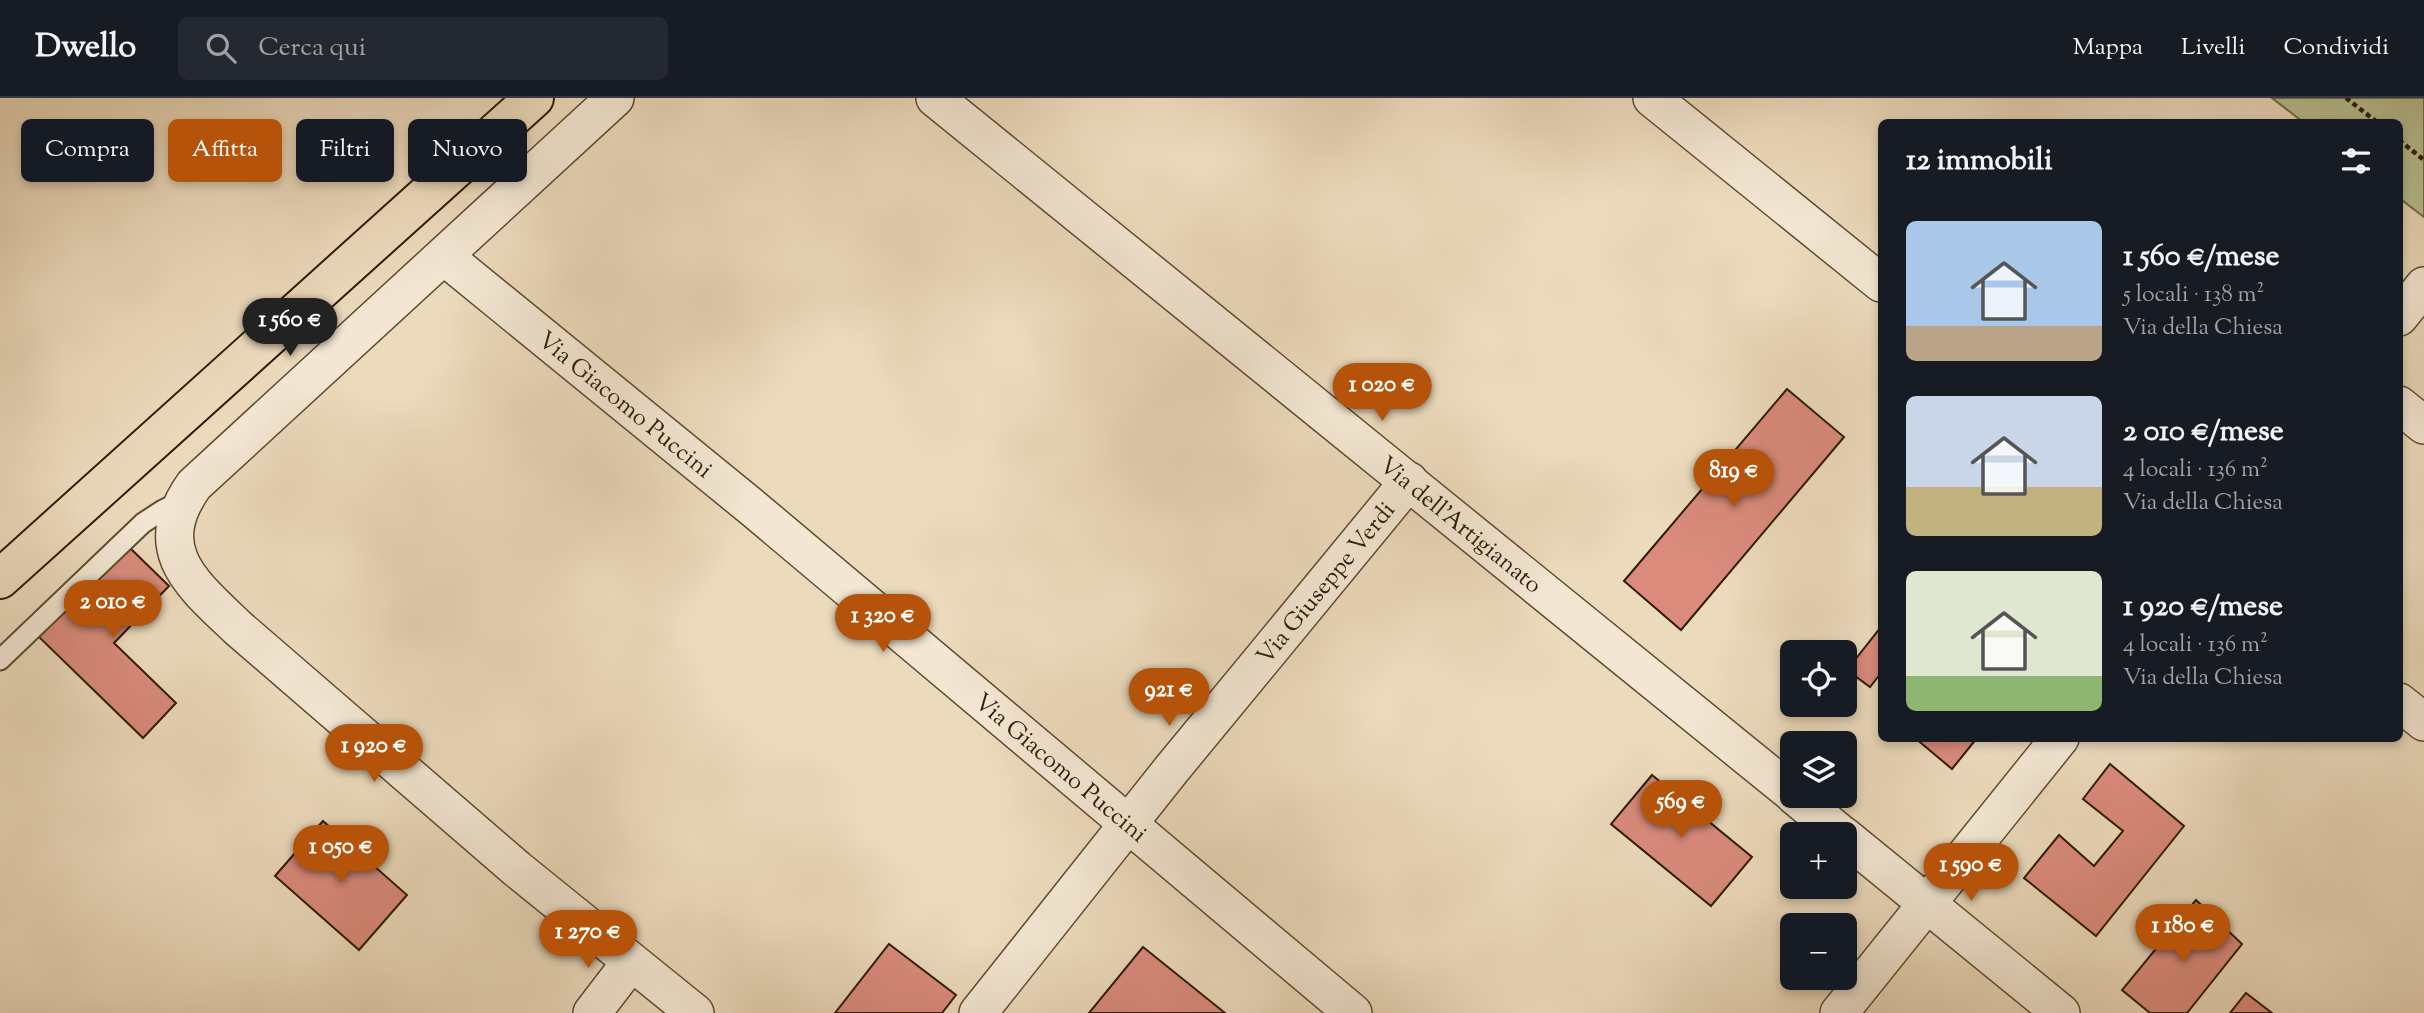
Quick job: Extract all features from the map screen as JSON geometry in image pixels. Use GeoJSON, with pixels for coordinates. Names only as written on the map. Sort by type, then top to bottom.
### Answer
{"type":"FeatureCollection","features":[{"type":"Feature","properties":{"kind":"main road"},"geometry":{"type":"LineString","coordinates":[[0,579],[534,98]]}},
{"type":"Feature","properties":{"kind":"street"},"geometry":{"type":"LineString","coordinates":[[615,98],[194,485],[183,500],[175,526],[175,542],[183,570],[194,586],[269,655],[517,869],[695,1013]]}},
{"type":"Feature","properties":{"kind":"street","name":"Via dell'Artigianato"},"geometry":{"type":"LineString","coordinates":[[935,98],[1780,784]]}},
{"type":"Feature","properties":{"kind":"street"},"geometry":{"type":"LineString","coordinates":[[1652,98],[1878,281]]}},
{"type":"Feature","properties":{"kind":"street","name":"Via Giacomo Puccini"},"geometry":{"type":"LineString","coordinates":[[445,257],[754,509],[1353,1013]]}},
{"type":"Feature","properties":{"kind":"street"},"geometry":{"type":"LineString","coordinates":[[2403,312],[2424,286]]}},
{"type":"Feature","properties":{"kind":"street"},"geometry":{"type":"LineString","coordinates":[[2403,408],[2424,425]]}},
{"type":"Feature","properties":{"kind":"street","name":"Via Giuseppe Verdi"},"geometry":{"type":"LineString","coordinates":[[978,1013],[1409,481]]}},
{"type":"Feature","properties":{"kind":"street"},"geometry":{"type":"LineString","coordinates":[[2403,705],[2424,722]]}},
{"type":"Feature","properties":{"kind":"street"},"geometry":{"type":"LineString","coordinates":[[1839,1013],[2057,742]]}},
{"type":"Feature","properties":{"kind":"street","name":"Via dell'Artigianato"},"geometry":{"type":"LineString","coordinates":[[1810,808],[1826,822]]}},
{"type":"Feature","properties":{"kind":"street","name":"Via dell'Artigianato"},"geometry":{"type":"LineString","coordinates":[[1857,847],[2062,1013]]}},
{"type":"Feature","properties":{"kind":"street"},"geometry":{"type":"LineString","coordinates":[[592,1013],[631,962]]}},
{"type":"Feature","properties":{"kind":"lane"},"geometry":{"type":"LineString","coordinates":[[0,660],[143,523],[183,500]]}},
{"type":"Feature","properties":{"kind":"path"},"geometry":{"type":"LineString","coordinates":[[2346,98],[2373,119]]}},
{"type":"Feature","properties":{"kind":"path"},"geometry":{"type":"LineString","coordinates":[[2403,143],[2424,160]]}},
{"type":"Feature","properties":{"kind":"green space"},"geometry":{"type":"Polygon","coordinates":[[[2272,98],[2424,98],[2424,217],[2403,201],[2403,119],[2299,119],[2272,98]]]}},
{"type":"Feature","properties":{"kind":"building"},"geometry":{"type":"Polygon","coordinates":[[[1787,389],[1844,437],[1681,630],[1624,581],[1787,389]]]}},
{"type":"Feature","properties":{"kind":"building"},"geometry":{"type":"Polygon","coordinates":[[[127,545],[169,586],[114,643],[176,703],[143,738],[39,637],[127,545]]]}},
{"type":"Feature","properties":{"kind":"building"},"geometry":{"type":"Polygon","coordinates":[[[1878,631],[1878,677],[1870,687],[1857,677],[1857,657],[1878,631]]]}},
{"type":"Feature","properties":{"kind":"building"},"geometry":{"type":"Polygon","coordinates":[[[1920,742],[1974,742],[1952,769],[1920,742]]]}},
{"type":"Feature","properties":{"kind":"building"},"geometry":{"type":"Polygon","coordinates":[[[2110,764],[2184,826],[2096,936],[2024,878],[2059,835],[2094,866],[2123,831],[2083,799],[2110,764]]]}},
{"type":"Feature","properties":{"kind":"building"},"geometry":{"type":"Polygon","coordinates":[[[1652,775],[1752,857],[1711,906],[1611,824],[1652,775]]]}},
{"type":"Feature","properties":{"kind":"building"},"geometry":{"type":"Polygon","coordinates":[[[323,821],[407,895],[359,950],[275,876],[323,821]]]}},
{"type":"Feature","properties":{"kind":"building"},"geometry":{"type":"Polygon","coordinates":[[[2196,900],[2242,944],[2187,1013],[2150,1013],[2122,990],[2196,900]]]}},
{"type":"Feature","properties":{"kind":"building"},"geometry":{"type":"Polygon","coordinates":[[[889,944],[956,995],[942,1013],[835,1013],[889,944]]]}},
{"type":"Feature","properties":{"kind":"building"},"geometry":{"type":"Polygon","coordinates":[[[1143,947],[1225,1013],[1089,1013],[1143,947]]]}},
{"type":"Feature","properties":{"kind":"building"},"geometry":{"type":"Polygon","coordinates":[[[2246,993],[2272,1013],[2230,1013],[2246,993]]]}}]}
